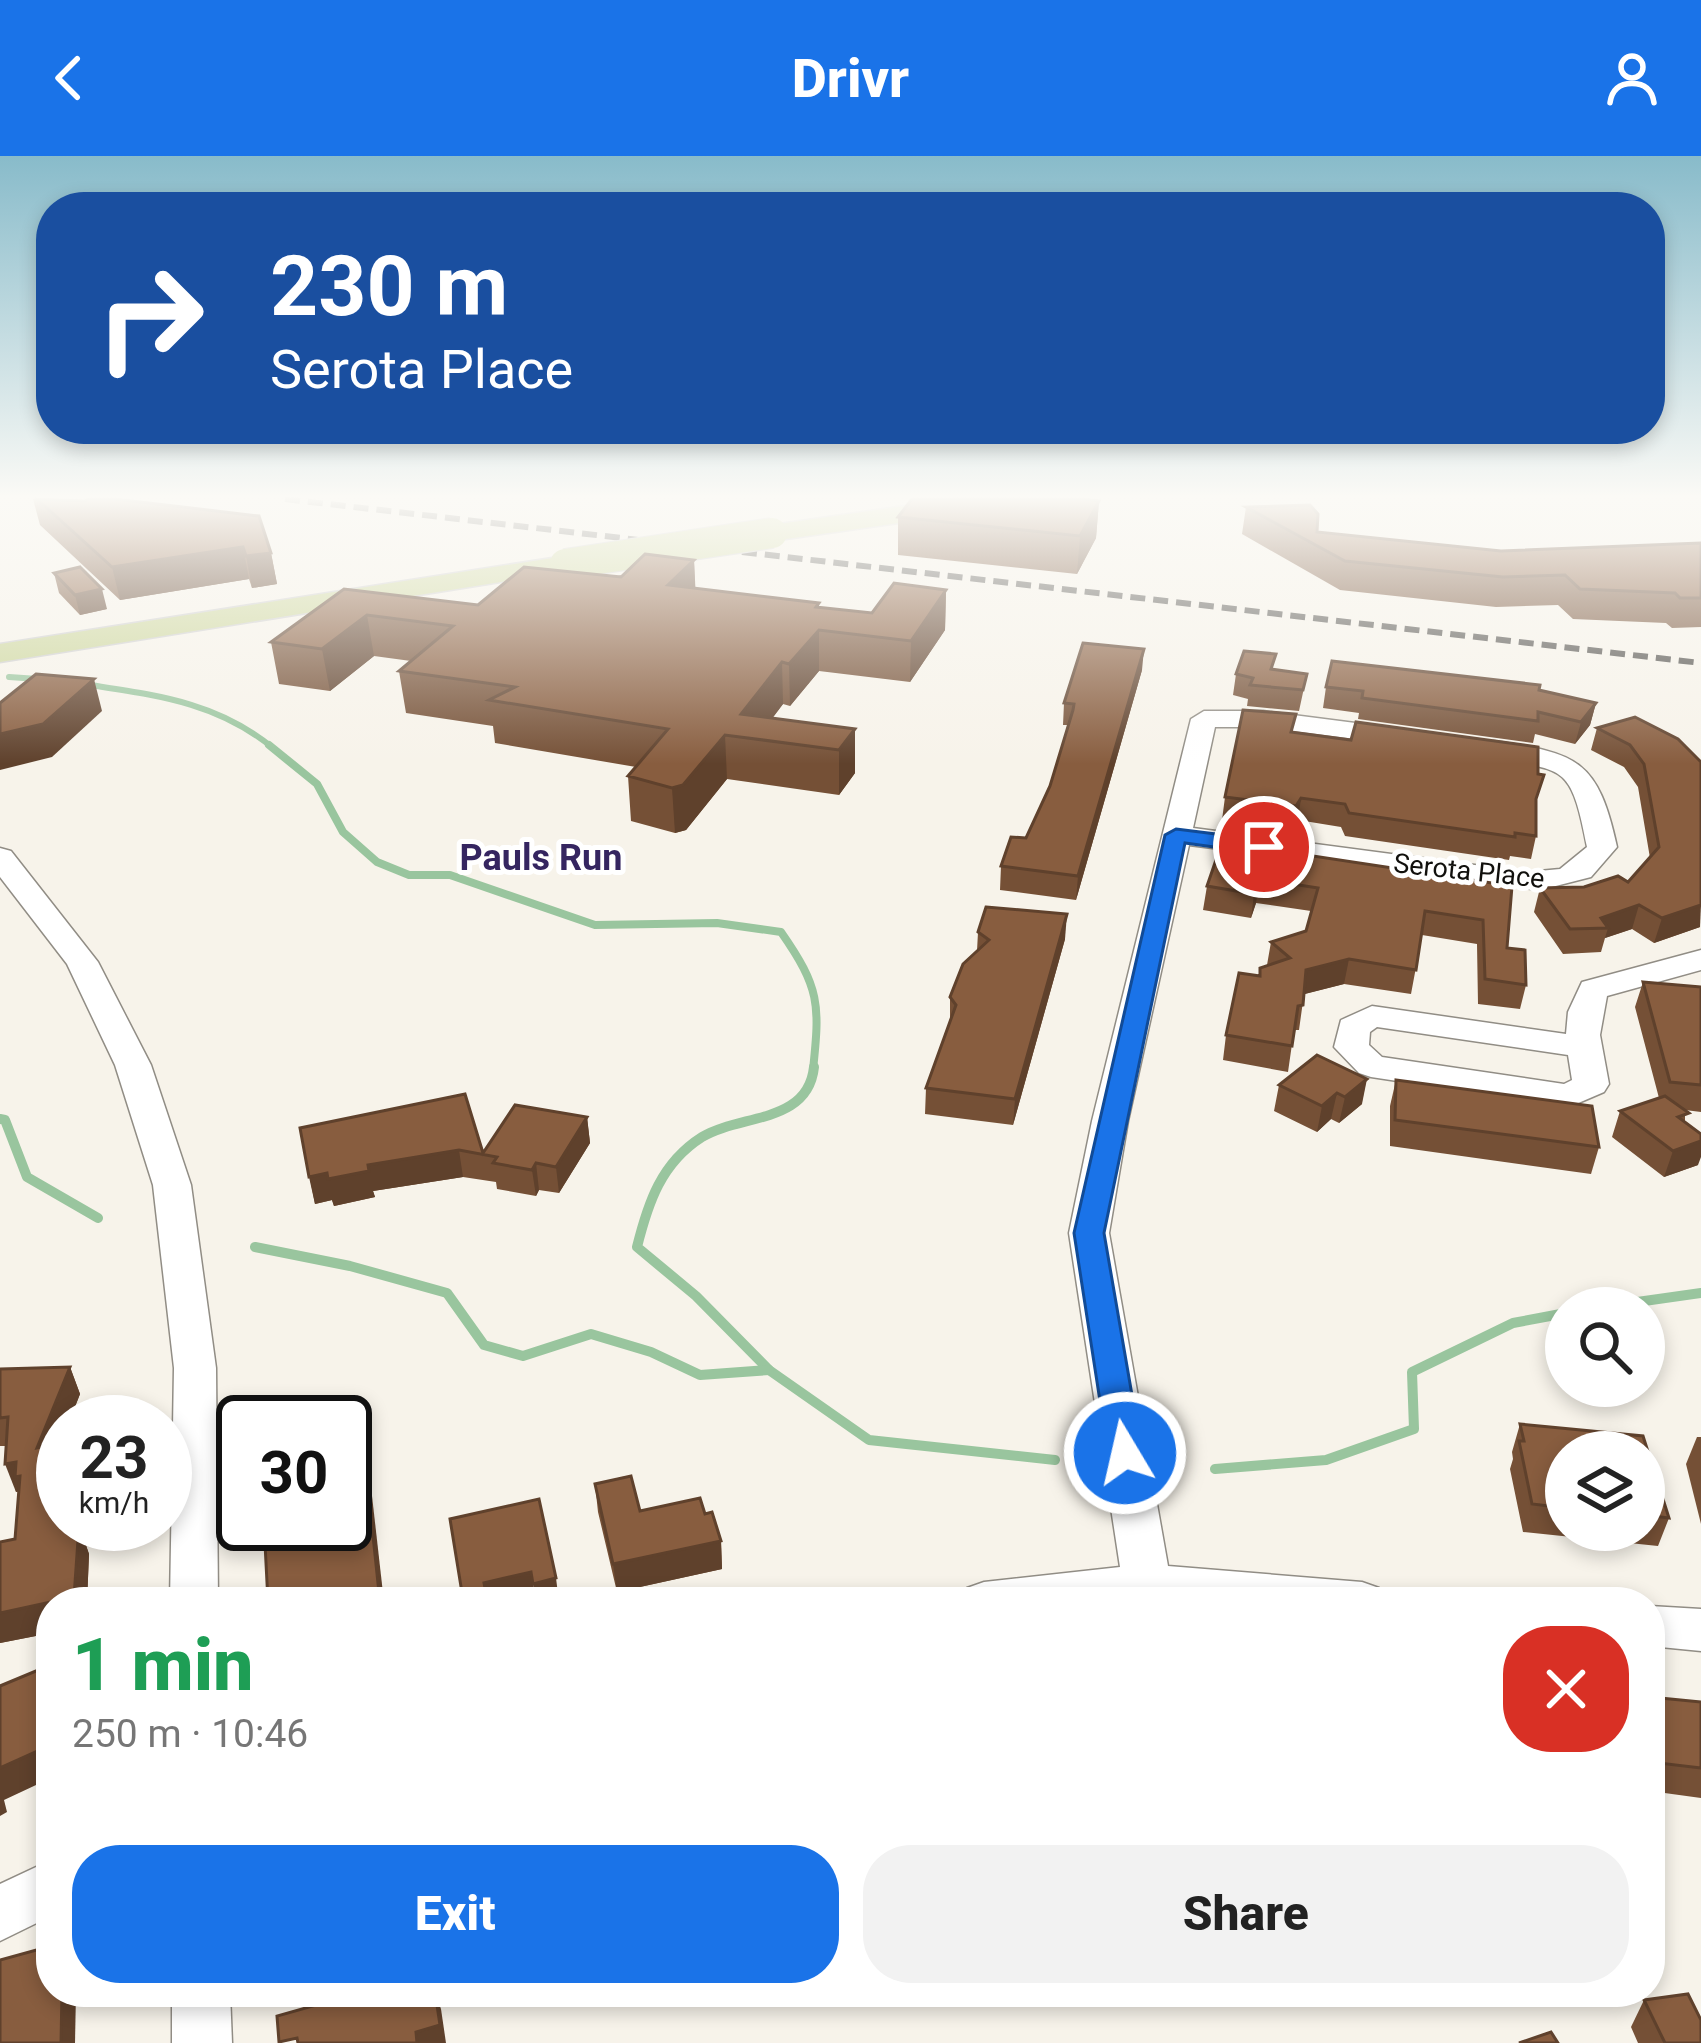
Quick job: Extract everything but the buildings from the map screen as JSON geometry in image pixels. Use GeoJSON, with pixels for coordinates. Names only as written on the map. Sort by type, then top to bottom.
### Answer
{"type":"FeatureCollection","features":[{"type":"Feature","properties":{"kind":"main road"},"geometry":{"type":"LineString","coordinates":[[0,653],[419,587]]}},
{"type":"Feature","properties":{"kind":"street"},"geometry":{"type":"LineString","coordinates":[[1147,1584],[1089,1233],[1204,719],[1263,719],[1421,740]]}},
{"type":"Feature","properties":{"kind":"street","name":"Serota Place"},"geometry":{"type":"LineString","coordinates":[[1176,835],[1528,881],[1554,881],[1594,862],[1602,847],[1590,786],[1574,767],[1535,754],[1467,746]]}},
{"type":"Feature","properties":{"kind":"street"},"geometry":{"type":"LineString","coordinates":[[0,857],[82,962],[133,1065],[172,1185],[195,1368],[194,1587]]}},
{"type":"Feature","properties":{"kind":"street"},"geometry":{"type":"LineString","coordinates":[[1583,1047],[1372,1016],[1353,1027],[1351,1047],[1371,1066],[1569,1096],[1591,1084],[1582,1008],[1594,989],[1701,960]]}},
{"type":"Feature","properties":{"kind":"street"},"geometry":{"type":"LineString","coordinates":[[1120,1587],[1183,1587]]}},
{"type":"Feature","properties":{"kind":"street"},"geometry":{"type":"LineString","coordinates":[[1665,1627],[1701,1630]]}},
{"type":"Feature","properties":{"kind":"street"},"geometry":{"type":"LineString","coordinates":[[0,1914],[36,1894]]}},
{"type":"Feature","properties":{"kind":"street"},"geometry":{"type":"LineString","coordinates":[[201,2007],[202,2043]]}},
{"type":"Feature","properties":{"kind":"waterway"},"geometry":{"type":"LineString","coordinates":[[9,677],[38,679]]}},
{"type":"Feature","properties":{"kind":"waterway"},"geometry":{"type":"LineString","coordinates":[[84,684],[207,710],[270,746]]}},
{"type":"Feature","properties":{"kind":"waterway"},"geometry":{"type":"LineString","coordinates":[[270,746],[317,784],[343,832],[377,862],[409,875],[450,875],[595,925],[717,923],[781,932],[814,997],[813,1070]]}},
{"type":"Feature","properties":{"kind":"waterway"},"geometry":{"type":"LineString","coordinates":[[769,1370],[696,1296],[637,1247],[652,1200],[676,1159],[717,1130],[786,1108],[809,1085],[814,1067]]}},
{"type":"Feature","properties":{"kind":"waterway"},"geometry":{"type":"LineString","coordinates":[[0,1119],[5,1120],[27,1177],[98,1218]]}},
{"type":"Feature","properties":{"kind":"waterway"},"geometry":{"type":"LineString","coordinates":[[255,1247],[350,1266],[447,1293],[484,1345],[523,1356],[591,1334],[651,1352],[700,1375],[769,1370]]}},
{"type":"Feature","properties":{"kind":"waterway"},"geometry":{"type":"LineString","coordinates":[[1665,1298],[1701,1293]]}},
{"type":"Feature","properties":{"kind":"waterway"},"geometry":{"type":"LineString","coordinates":[[1215,1469],[1326,1460],[1414,1429],[1412,1372],[1513,1323],[1545,1317]]}},
{"type":"Feature","properties":{"kind":"waterway"},"geometry":{"type":"LineString","coordinates":[[769,1370],[869,1440],[1055,1460]]}},
{"type":"Feature","properties":{"kind":"railway"},"geometry":{"type":"LineString","coordinates":[[1045,587],[1701,663]]}},
{"type":"Feature","properties":{"kind":"district","name":"Pauls Run"},"geometry":{"type":"Point","coordinates":[541,857]}},
{"type":"Feature","properties":{"kind":"route"},"geometry":{"type":"LineString","coordinates":[[1125,1453],[1089,1233],[1119,1080],[1176,835],[1264,847]]}}]}
